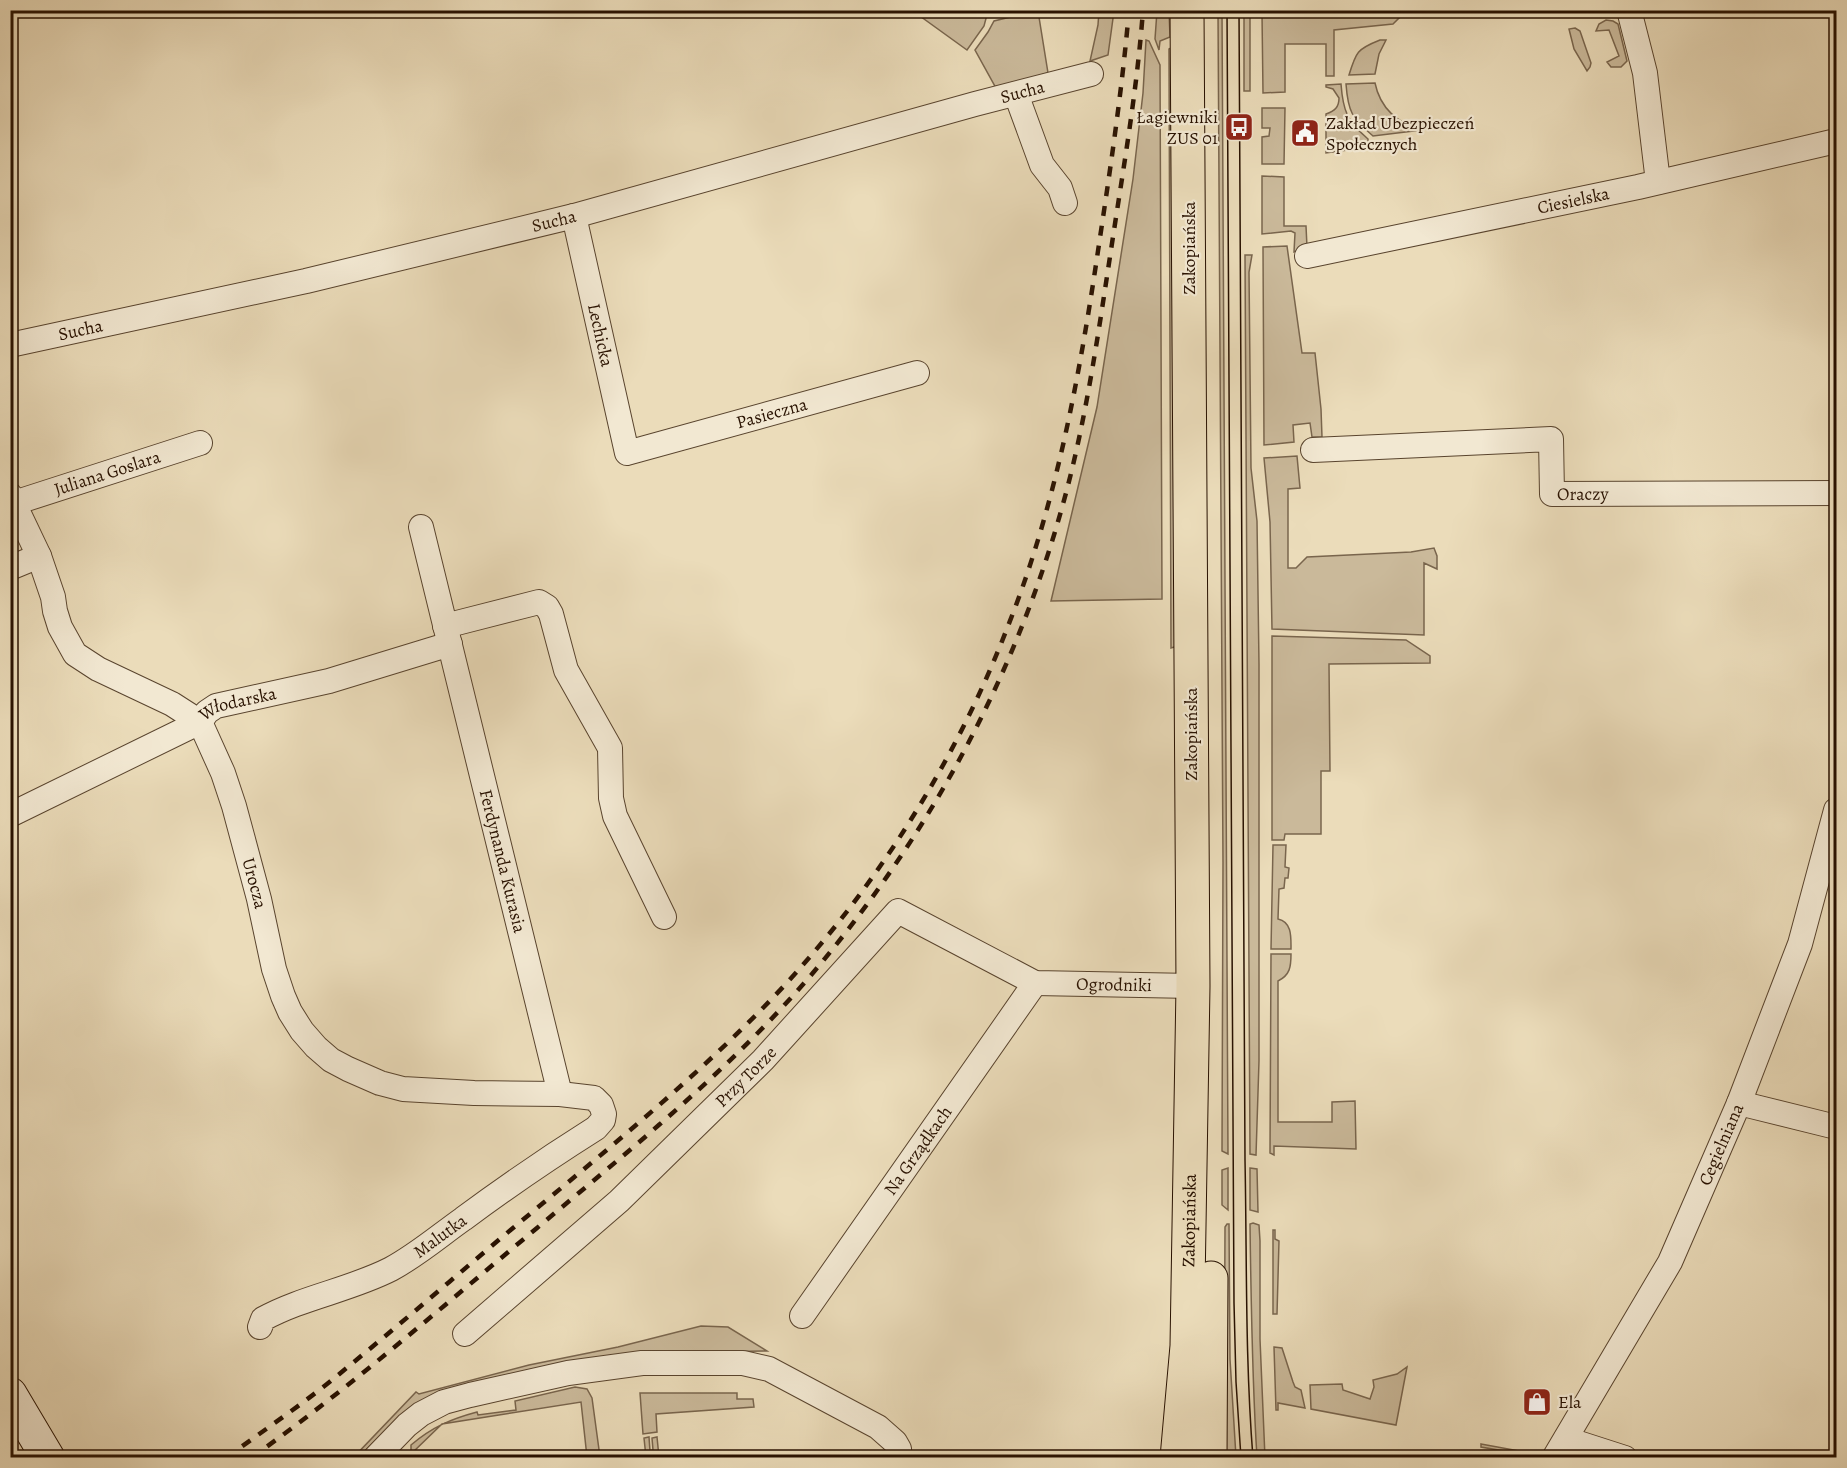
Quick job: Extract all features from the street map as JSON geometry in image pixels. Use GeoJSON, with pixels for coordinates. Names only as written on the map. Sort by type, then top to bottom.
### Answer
{"type":"FeatureCollection","features":[{"type":"Feature","properties":{"kind":"main road","name":"Zakopiańska"},"geometry":{"type":"LineString","coordinates":[[1177,1458],[1187,1346],[1192,986],[1187,10]]}},
{"type":"Feature","properties":{"kind":"main road","name":"Zakopiańska"},"geometry":{"type":"LineString","coordinates":[[1209,10],[1210,1458]]}},
{"type":"Feature","properties":{"kind":"street"},"geometry":{"type":"LineString","coordinates":[[1629,10],[1645,73],[1658,182]]}},
{"type":"Feature","properties":{"kind":"street","name":"Sucha"},"geometry":{"type":"LineString","coordinates":[[10,345],[306,281],[574,216],[1091,74]]}},
{"type":"Feature","properties":{"kind":"street"},"geometry":{"type":"LineString","coordinates":[[1016,94],[1042,165],[1060,188],[1065,203]]}},
{"type":"Feature","properties":{"kind":"street","name":"Ciesielska"},"geometry":{"type":"LineString","coordinates":[[1307,256],[1658,182],[1836,141]]}},
{"type":"Feature","properties":{"kind":"street","name":"Lechicka"},"geometry":{"type":"LineString","coordinates":[[574,216],[627,453]]}},
{"type":"Feature","properties":{"kind":"street","name":"Pasieczna"},"geometry":{"type":"LineString","coordinates":[[627,453],[917,373]]}},
{"type":"Feature","properties":{"kind":"street","name":"Oraczy"},"geometry":{"type":"LineString","coordinates":[[1313,450],[1551,439],[1552,494],[1836,493]]}},
{"type":"Feature","properties":{"kind":"street","name":"Juliana Goslara"},"geometry":{"type":"LineString","coordinates":[[12,499],[200,443]]}},
{"type":"Feature","properties":{"kind":"street"},"geometry":{"type":"LineString","coordinates":[[12,499],[39,556],[60,627],[75,654],[98,669],[172,704],[200,722]]}},
{"type":"Feature","properties":{"kind":"street","name":"Ferdynanda Kurasia"},"geometry":{"type":"LineString","coordinates":[[421,527],[560,1094]]}},
{"type":"Feature","properties":{"kind":"street"},"geometry":{"type":"LineString","coordinates":[[10,568],[39,556]]}},
{"type":"Feature","properties":{"kind":"street"},"geometry":{"type":"LineString","coordinates":[[447,635],[539,602],[547,607],[558,636],[566,670],[610,748],[611,798],[615,816],[664,917]]}},
{"type":"Feature","properties":{"kind":"street","name":"Włodarska"},"geometry":{"type":"LineString","coordinates":[[10,815],[200,722],[207,712],[216,706],[329,681],[447,635]]}},
{"type":"Feature","properties":{"kind":"street","name":"Urocza"},"geometry":{"type":"LineString","coordinates":[[200,722],[224,773],[283,996],[302,1031],[316,1047],[331,1060],[348,1069],[380,1083],[403,1089],[560,1094],[594,1098],[601,1105],[604,1114]]}},
{"type":"Feature","properties":{"kind":"street","name":"Cegielniana"},"geometry":{"type":"LineString","coordinates":[[1560,1448],[1670,1262],[1739,1103],[1800,944],[1836,810]]}},
{"type":"Feature","properties":{"kind":"street","name":"Przy Torze"},"geometry":{"type":"LineString","coordinates":[[465,1334],[619,1202],[763,1060],[898,911],[1035,984]]}},
{"type":"Feature","properties":{"kind":"street","name":"Ogrodniki"},"geometry":{"type":"LineString","coordinates":[[1035,984],[1192,986]]}},
{"type":"Feature","properties":{"kind":"street","name":"Na Grządkach"},"geometry":{"type":"LineString","coordinates":[[802,1317],[1035,984]]}},
{"type":"Feature","properties":{"kind":"street"},"geometry":{"type":"LineString","coordinates":[[1739,1103],[1836,1127]]}},
{"type":"Feature","properties":{"kind":"street","name":"Malutka"},"geometry":{"type":"LineString","coordinates":[[260,1327],[263,1319],[282,1309],[390,1270],[416,1254],[539,1165],[596,1128],[603,1120],[604,1114]]}},
{"type":"Feature","properties":{"kind":"street"},"geometry":{"type":"LineString","coordinates":[[375,1458],[407,1425],[421,1414],[444,1402],[568,1373],[642,1363],[743,1363],[769,1369],[878,1427],[895,1442],[900,1458]]}},
{"type":"Feature","properties":{"kind":"street"},"geometry":{"type":"LineString","coordinates":[[10,1394],[48,1458]]}},
{"type":"Feature","properties":{"kind":"street"},"geometry":{"type":"LineString","coordinates":[[1560,1448],[1625,1458]]}},
{"type":"Feature","properties":{"kind":"shaded area"},"geometry":{"type":"Polygon","coordinates":[[[1275,10],[1398,11],[1400,17],[1393,24],[1334,30],[1334,76],[1326,76],[1326,44],[1285,44],[1285,92],[1263,93],[1262,14],[1275,10]]]}},
{"type":"Feature","properties":{"kind":"shaded area"},"geometry":{"type":"Polygon","coordinates":[[[913,11],[988,11],[984,26],[967,50],[913,11]]]}},
{"type":"Feature","properties":{"kind":"shaded area"},"geometry":{"type":"Polygon","coordinates":[[[1028,11],[1038,11],[1048,73],[996,88],[975,50],[994,21],[1028,13],[1028,11]]]}},
{"type":"Feature","properties":{"kind":"shaded area"},"geometry":{"type":"Polygon","coordinates":[[[1099,11],[1114,11],[1108,55],[1090,61],[1098,25],[1099,11]]]}},
{"type":"Feature","properties":{"kind":"shaded area"},"geometry":{"type":"Polygon","coordinates":[[[1157,11],[1169,11],[1170,37],[1160,41],[1159,50],[1155,39],[1157,11]]]}},
{"type":"Feature","properties":{"kind":"shaded area"},"geometry":{"type":"Polygon","coordinates":[[[1218,11],[1222,11],[1228,1154],[1222,1151],[1223,862],[1218,11]]]}},
{"type":"Feature","properties":{"kind":"shaded area"},"geometry":{"type":"Polygon","coordinates":[[[1244,11],[1250,11],[1250,91],[1244,91],[1244,11]]]}},
{"type":"Feature","properties":{"kind":"shaded area"},"geometry":{"type":"Polygon","coordinates":[[[1606,20],[1618,24],[1627,61],[1621,67],[1611,67],[1607,62],[1619,56],[1609,30],[1596,31],[1599,24],[1606,20]]]}},
{"type":"Feature","properties":{"kind":"shaded area"},"geometry":{"type":"Polygon","coordinates":[[[1575,28],[1580,31],[1591,63],[1587,71],[1574,49],[1569,29],[1575,28]]]}},
{"type":"Feature","properties":{"kind":"shaded area"},"geometry":{"type":"Polygon","coordinates":[[[1146,40],[1149,41],[1160,65],[1162,599],[1051,601],[1097,407],[1133,179],[1143,93],[1146,40]]]}},
{"type":"Feature","properties":{"kind":"shaded area"},"geometry":{"type":"Polygon","coordinates":[[[1380,40],[1386,40],[1379,54],[1375,74],[1349,75],[1358,52],[1380,40]]]}},
{"type":"Feature","properties":{"kind":"shaded area"},"geometry":{"type":"Polygon","coordinates":[[[1177,45],[1181,645],[1171,648],[1169,49],[1177,45]]]}},
{"type":"Feature","properties":{"kind":"shaded area"},"geometry":{"type":"Polygon","coordinates":[[[1375,83],[1381,100],[1391,114],[1405,124],[1422,130],[1373,136],[1360,124],[1352,114],[1346,84],[1375,83]]]}},
{"type":"Feature","properties":{"kind":"shaded area"},"geometry":{"type":"Polygon","coordinates":[[[1341,84],[1347,115],[1355,127],[1368,139],[1368,142],[1347,144],[1347,150],[1326,153],[1326,114],[1336,108],[1339,98],[1333,89],[1326,85],[1341,84]]]}},
{"type":"Feature","properties":{"kind":"shaded area"},"geometry":{"type":"Polygon","coordinates":[[[1262,108],[1285,108],[1284,164],[1262,164],[1262,137],[1269,136],[1270,128],[1262,128],[1262,108]]]}},
{"type":"Feature","properties":{"kind":"shaded area"},"geometry":{"type":"Polygon","coordinates":[[[1262,176],[1284,177],[1284,226],[1306,226],[1307,247],[1294,252],[1295,233],[1291,231],[1262,234],[1262,176]]]}},
{"type":"Feature","properties":{"kind":"shaded area"},"geometry":{"type":"Polygon","coordinates":[[[1287,246],[1302,353],[1315,353],[1322,437],[1312,437],[1310,423],[1293,425],[1294,442],[1264,445],[1263,247],[1287,246]]]}},
{"type":"Feature","properties":{"kind":"shaded area"},"geometry":{"type":"Polygon","coordinates":[[[1245,255],[1252,255],[1249,272],[1251,468],[1257,521],[1259,664],[1259,1061],[1256,1155],[1250,1154],[1245,255]]]}},
{"type":"Feature","properties":{"kind":"shaded area"},"geometry":{"type":"Polygon","coordinates":[[[1297,456],[1300,488],[1288,489],[1288,568],[1296,568],[1307,557],[1411,552],[1434,548],[1437,556],[1437,569],[1424,563],[1424,635],[1272,629],[1270,522],[1264,458],[1297,456]]]}},
{"type":"Feature","properties":{"kind":"shaded area"},"geometry":{"type":"Polygon","coordinates":[[[1272,636],[1406,640],[1430,656],[1430,663],[1329,664],[1330,771],[1321,771],[1321,834],[1285,834],[1284,840],[1272,840],[1272,636]]]}},
{"type":"Feature","properties":{"kind":"shaded area"},"geometry":{"type":"Polygon","coordinates":[[[1273,845],[1286,845],[1285,867],[1289,868],[1288,878],[1285,878],[1284,888],[1279,889],[1278,919],[1286,923],[1288,927],[1291,935],[1291,949],[1271,949],[1273,845]]]}},
{"type":"Feature","properties":{"kind":"shaded area"},"geometry":{"type":"Polygon","coordinates":[[[1271,954],[1291,954],[1289,970],[1278,981],[1278,1122],[1332,1122],[1332,1102],[1355,1101],[1356,1149],[1274,1146],[1274,1155],[1270,1153],[1271,954]]]}},
{"type":"Feature","properties":{"kind":"shaded area"},"geometry":{"type":"Polygon","coordinates":[[[1228,1168],[1228,1210],[1222,1205],[1222,1170],[1228,1168]]]}},
{"type":"Feature","properties":{"kind":"shaded area"},"geometry":{"type":"Polygon","coordinates":[[[1250,1168],[1257,1169],[1258,1212],[1250,1210],[1250,1168]]]}},
{"type":"Feature","properties":{"kind":"shaded area"},"geometry":{"type":"Polygon","coordinates":[[[1229,1224],[1230,1359],[1236,1457],[1224,1458],[1225,1227],[1229,1224]]]}},
{"type":"Feature","properties":{"kind":"shaded area"},"geometry":{"type":"Polygon","coordinates":[[[1250,1224],[1259,1225],[1260,1241],[1260,1339],[1265,1458],[1257,1457],[1255,1428],[1250,1224]]]}},
{"type":"Feature","properties":{"kind":"shaded area"},"geometry":{"type":"Polygon","coordinates":[[[1273,1230],[1275,1230],[1275,1239],[1279,1241],[1277,1314],[1273,1314],[1273,1230]]]}},
{"type":"Feature","properties":{"kind":"shaded area"},"geometry":{"type":"Polygon","coordinates":[[[701,1326],[728,1327],[767,1351],[642,1353],[401,1415],[359,1457],[353,1458],[416,1392],[419,1394],[529,1365],[618,1347],[701,1326]]]}},
{"type":"Feature","properties":{"kind":"shaded area"},"geometry":{"type":"Polygon","coordinates":[[[1274,1347],[1282,1348],[1295,1387],[1301,1390],[1305,1408],[1278,1403],[1278,1410],[1276,1410],[1274,1347]]]}},
{"type":"Feature","properties":{"kind":"shaded area"},"geometry":{"type":"Polygon","coordinates":[[[1407,1367],[1396,1425],[1311,1409],[1310,1385],[1342,1384],[1343,1390],[1370,1399],[1374,1387],[1373,1380],[1397,1374],[1407,1367]]]}},
{"type":"Feature","properties":{"kind":"shaded area"},"geometry":{"type":"Polygon","coordinates":[[[575,1387],[587,1389],[592,1398],[600,1457],[587,1457],[581,1402],[444,1424],[477,1412],[478,1415],[516,1410],[515,1401],[575,1387]]]}},
{"type":"Feature","properties":{"kind":"shaded area"},"geometry":{"type":"Polygon","coordinates":[[[640,1393],[737,1393],[737,1399],[753,1399],[754,1407],[656,1414],[657,1432],[643,1434],[640,1393]]]}},
{"type":"Feature","properties":{"kind":"shaded area"},"geometry":{"type":"Polygon","coordinates":[[[441,1425],[411,1454],[411,1445],[441,1425]]]}},
{"type":"Feature","properties":{"kind":"shaded area"},"geometry":{"type":"Polygon","coordinates":[[[649,1437],[650,1451],[653,1450],[652,1438],[657,1437],[659,1457],[646,1457],[644,1438],[649,1437]]]}},
{"type":"Feature","properties":{"kind":"shaded area"},"geometry":{"type":"Polygon","coordinates":[[[1481,1444],[1536,1454],[1534,1457],[1515,1457],[1515,1453],[1481,1447],[1481,1444]]]}},
{"type":"Feature","properties":{"kind":"tram line"},"geometry":{"type":"LineString","coordinates":[[1227,10],[1234,1303],[1241,1458]]}},
{"type":"Feature","properties":{"kind":"tram line"},"geometry":{"type":"LineString","coordinates":[[1239,10],[1245,1160],[1247,1346],[1253,1458]]}},
{"type":"Feature","properties":{"kind":"railway"},"geometry":{"type":"LineString","coordinates":[[226,1458],[351,1365],[698,1071],[796,973],[869,882],[902,833],[961,732],[986,679],[1025,580],[1053,488],[1074,394],[1091,299],[1123,71],[1129,10]]}},
{"type":"Feature","properties":{"kind":"railway"},"geometry":{"type":"LineString","coordinates":[[251,1458],[396,1346],[644,1138],[748,1043],[812,974],[854,922],[930,811],[963,753],[1020,632],[1063,504],[1085,410],[1096,346],[1129,130],[1143,10]]}},
{"type":"Feature","properties":{"kind":"place","name":"Łagiewniki ZUS 01"},"geometry":{"type":"Point","coordinates":[1239,127]}},
{"type":"Feature","properties":{"kind":"place","name":"Zakład Ubezpieczeń Społecznych"},"geometry":{"type":"Point","coordinates":[1305,133]}},
{"type":"Feature","properties":{"kind":"place","name":"Ela"},"geometry":{"type":"Point","coordinates":[1537,1402]}}]}
